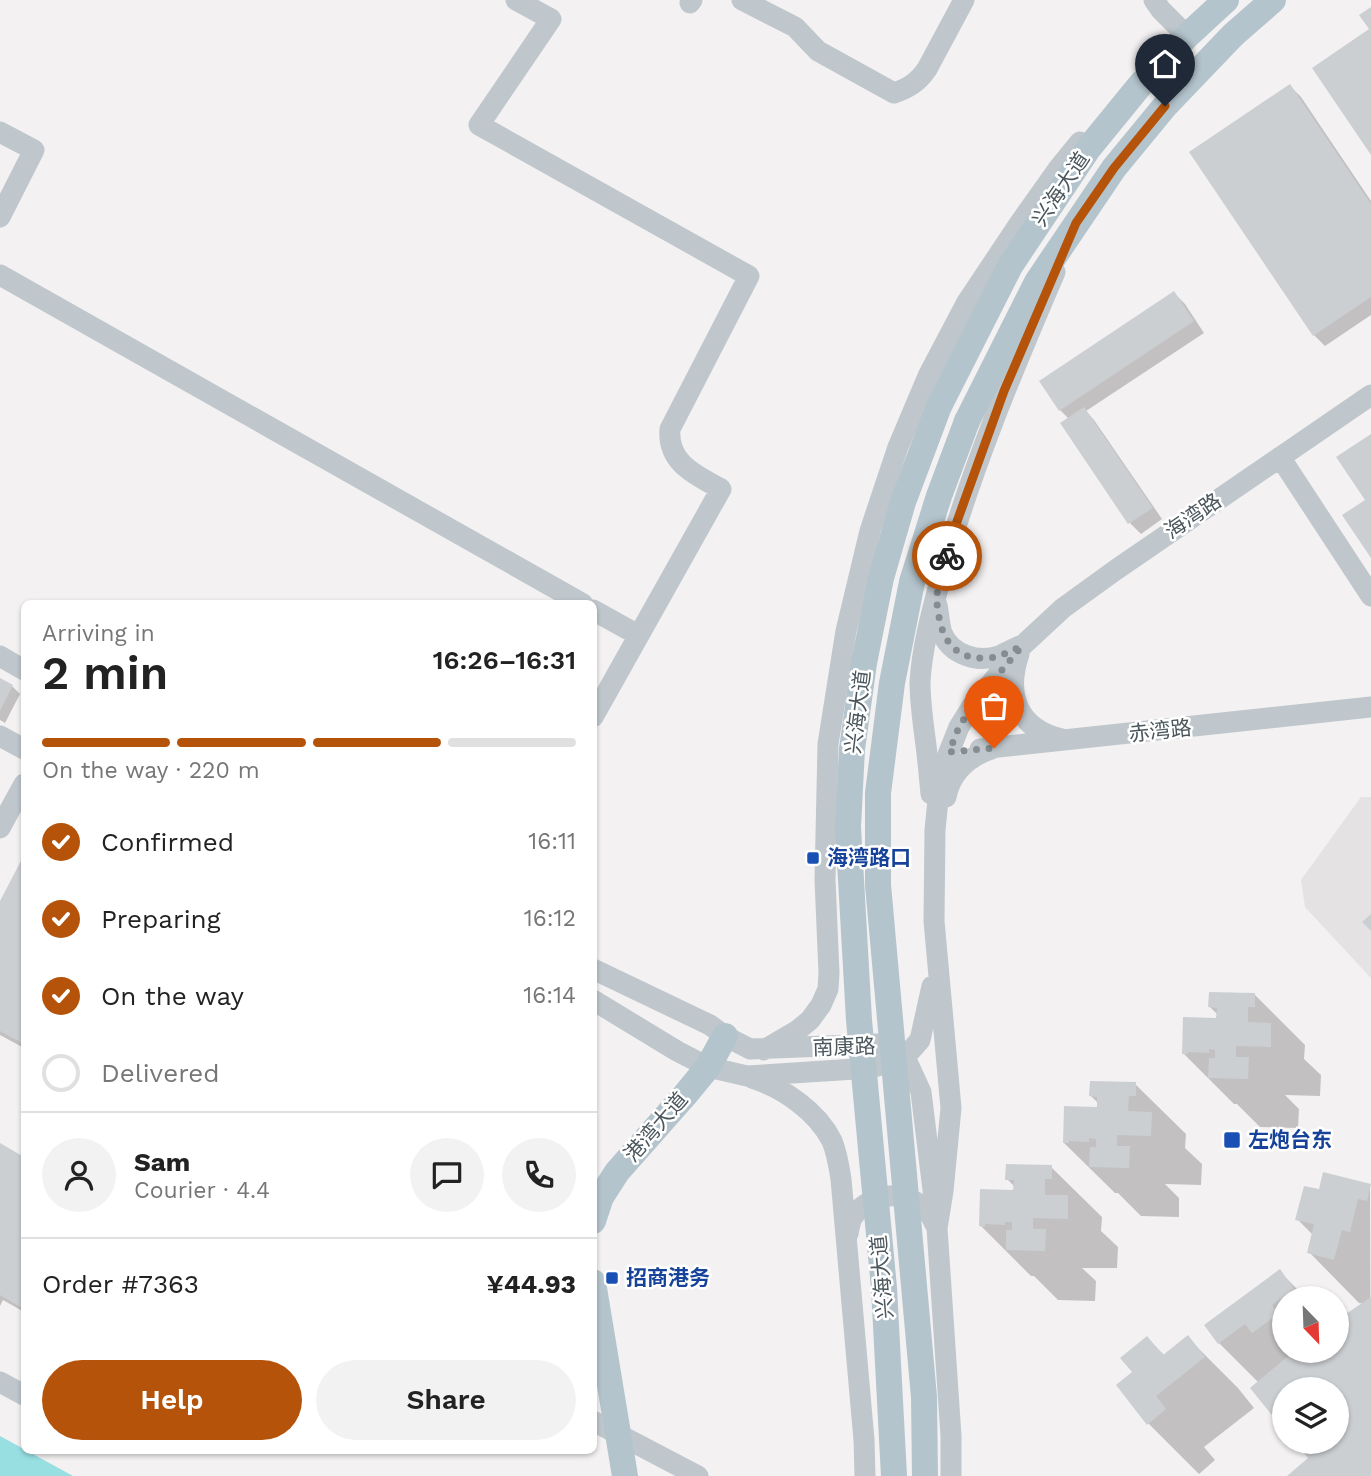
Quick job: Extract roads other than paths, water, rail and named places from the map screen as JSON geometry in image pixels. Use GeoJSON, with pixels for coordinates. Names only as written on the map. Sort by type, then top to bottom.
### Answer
{"type":"FeatureCollection","features":[{"type":"Feature","properties":{"kind":"main road","name":"兴海大道"},"geometry":{"type":"LineString","coordinates":[[894,1476],[884,1288],[858,1007],[848,827],[852,749],[863,663],[881,578],[903,502],[939,406],[1010,266],[1088,149],[1187,36],[1226,0]]}},
{"type":"Feature","properties":{"kind":"main road","name":"兴海大道"},"geometry":{"type":"LineString","coordinates":[[925,1476],[924,1397],[878,885],[878,793],[892,683],[912,582],[939,496],[967,421],[1037,282],[1114,168],[1165,106],[1233,35],[1273,0]]}},
{"type":"Feature","properties":{"kind":"main road","name":"港湾大道"},"geometry":{"type":"LineString","coordinates":[[597,1209],[601,1197],[617,1172],[685,1096],[708,1066],[725,1037]]}},
{"type":"Feature","properties":{"kind":"main road"},"geometry":{"type":"LineString","coordinates":[[597,1306],[625,1476]]}},
{"type":"Feature","properties":{"kind":"street"},"geometry":{"type":"LineString","coordinates":[[516,0],[551,19],[479,125],[749,276],[670,429],[671,446],[680,463],[721,489],[597,710]]}},
{"type":"Feature","properties":{"kind":"street"},"geometry":{"type":"LineString","coordinates":[[742,0],[795,27],[818,51],[894,93],[907,89],[921,78],[964,0]]}},
{"type":"Feature","properties":{"kind":"street"},"geometry":{"type":"LineString","coordinates":[[1154,0],[1187,36]]}},
{"type":"Feature","properties":{"kind":"street","name":"兴海大道"},"geometry":{"type":"LineString","coordinates":[[764,1050],[810,1020],[828,989],[830,973],[825,880],[828,744],[846,631],[870,531],[913,411],[967,302],[1058,169],[1087,133],[1187,36]]}},
{"type":"Feature","properties":{"kind":"street"},"geometry":{"type":"LineString","coordinates":[[0,132],[34,150],[0,217]]}},
{"type":"Feature","properties":{"kind":"street","name":"兴海大道"},"geometry":{"type":"LineString","coordinates":[[935,830],[920,709],[920,680],[936,596],[955,527],[999,404],[1076,223]]}},
{"type":"Feature","properties":{"kind":"street"},"geometry":{"type":"LineString","coordinates":[[0,275],[576,600]]}},
{"type":"Feature","properties":{"kind":"street","name":"海湾路"},"geometry":{"type":"LineString","coordinates":[[949,752],[959,727],[972,706],[1022,646],[1063,608],[1371,395]]}},
{"type":"Feature","properties":{"kind":"street"},"geometry":{"type":"LineString","coordinates":[[1280,457],[1371,596]]}},
{"type":"Feature","properties":{"kind":"street"},"geometry":{"type":"LineString","coordinates":[[936,596],[943,635],[951,646],[962,653],[985,659],[1022,646]]}},
{"type":"Feature","properties":{"kind":"street"},"geometry":{"type":"LineString","coordinates":[[597,612],[638,635]]}},
{"type":"Feature","properties":{"kind":"street"},"geometry":{"type":"LineString","coordinates":[[1022,646],[1013,677],[1016,702],[1020,711],[1033,727],[1069,740]]}},
{"type":"Feature","properties":{"kind":"street"},"geometry":{"type":"LineString","coordinates":[[0,656],[21,668]]}},
{"type":"Feature","properties":{"kind":"street","name":"赤湾路"},"geometry":{"type":"LineString","coordinates":[[949,752],[1371,707]]}},
{"type":"Feature","properties":{"kind":"street"},"geometry":{"type":"LineString","coordinates":[[0,736],[21,748]]}},
{"type":"Feature","properties":{"kind":"street","name":"兴海大道"},"geometry":{"type":"LineString","coordinates":[[937,960],[944,912],[944,809],[948,786],[969,759],[994,748]]}},
{"type":"Feature","properties":{"kind":"street","name":"兴海大道"},"geometry":{"type":"LineString","coordinates":[[949,752],[940,780],[935,830],[934,921],[951,1108],[937,1228],[951,1436],[951,1476]]}},
{"type":"Feature","properties":{"kind":"street"},"geometry":{"type":"LineString","coordinates":[[0,828],[21,790]]}},
{"type":"Feature","properties":{"kind":"street"},"geometry":{"type":"LineString","coordinates":[[937,960],[920,1040],[905,1057],[921,1093],[937,1228]]}},
{"type":"Feature","properties":{"kind":"street","name":"南康路"},"geometry":{"type":"LineString","coordinates":[[597,972],[710,1025],[725,1037],[750,1049],[877,1044],[898,1050],[905,1057],[871,1068],[747,1076],[708,1066],[677,1051],[597,1002]]}},
{"type":"Feature","properties":{"kind":"street","name":"兴海大道"},"geometry":{"type":"LineString","coordinates":[[747,1076],[769,1083],[788,1095],[820,1124],[832,1141],[838,1160],[865,1476]]}},
{"type":"Feature","properties":{"kind":"street"},"geometry":{"type":"LineString","coordinates":[[846,1239],[852,1219],[866,1203],[887,1195],[908,1197],[926,1209],[937,1228]]}},
{"type":"Feature","properties":{"kind":"street"},"geometry":{"type":"LineString","coordinates":[[0,1382],[21,1393]]}},
{"type":"Feature","properties":{"kind":"street"},"geometry":{"type":"LineString","coordinates":[[597,1423],[698,1476]]}},
{"type":"Feature","properties":{"kind":"water"},"geometry":{"type":"Polygon","coordinates":[[[0,1436],[21,1448],[21,1454],[33,1454],[73,1476],[0,1476],[0,1436]]]}},
{"type":"Feature","properties":{"kind":"place","name":"海湾路口"},"geometry":{"type":"Point","coordinates":[813,858]}},
{"type":"Feature","properties":{"kind":"place","name":"左炮台东"},"geometry":{"type":"Point","coordinates":[1232,1140]}},
{"type":"Feature","properties":{"kind":"place","name":"招商港务"},"geometry":{"type":"Point","coordinates":[612,1278]}}]}
